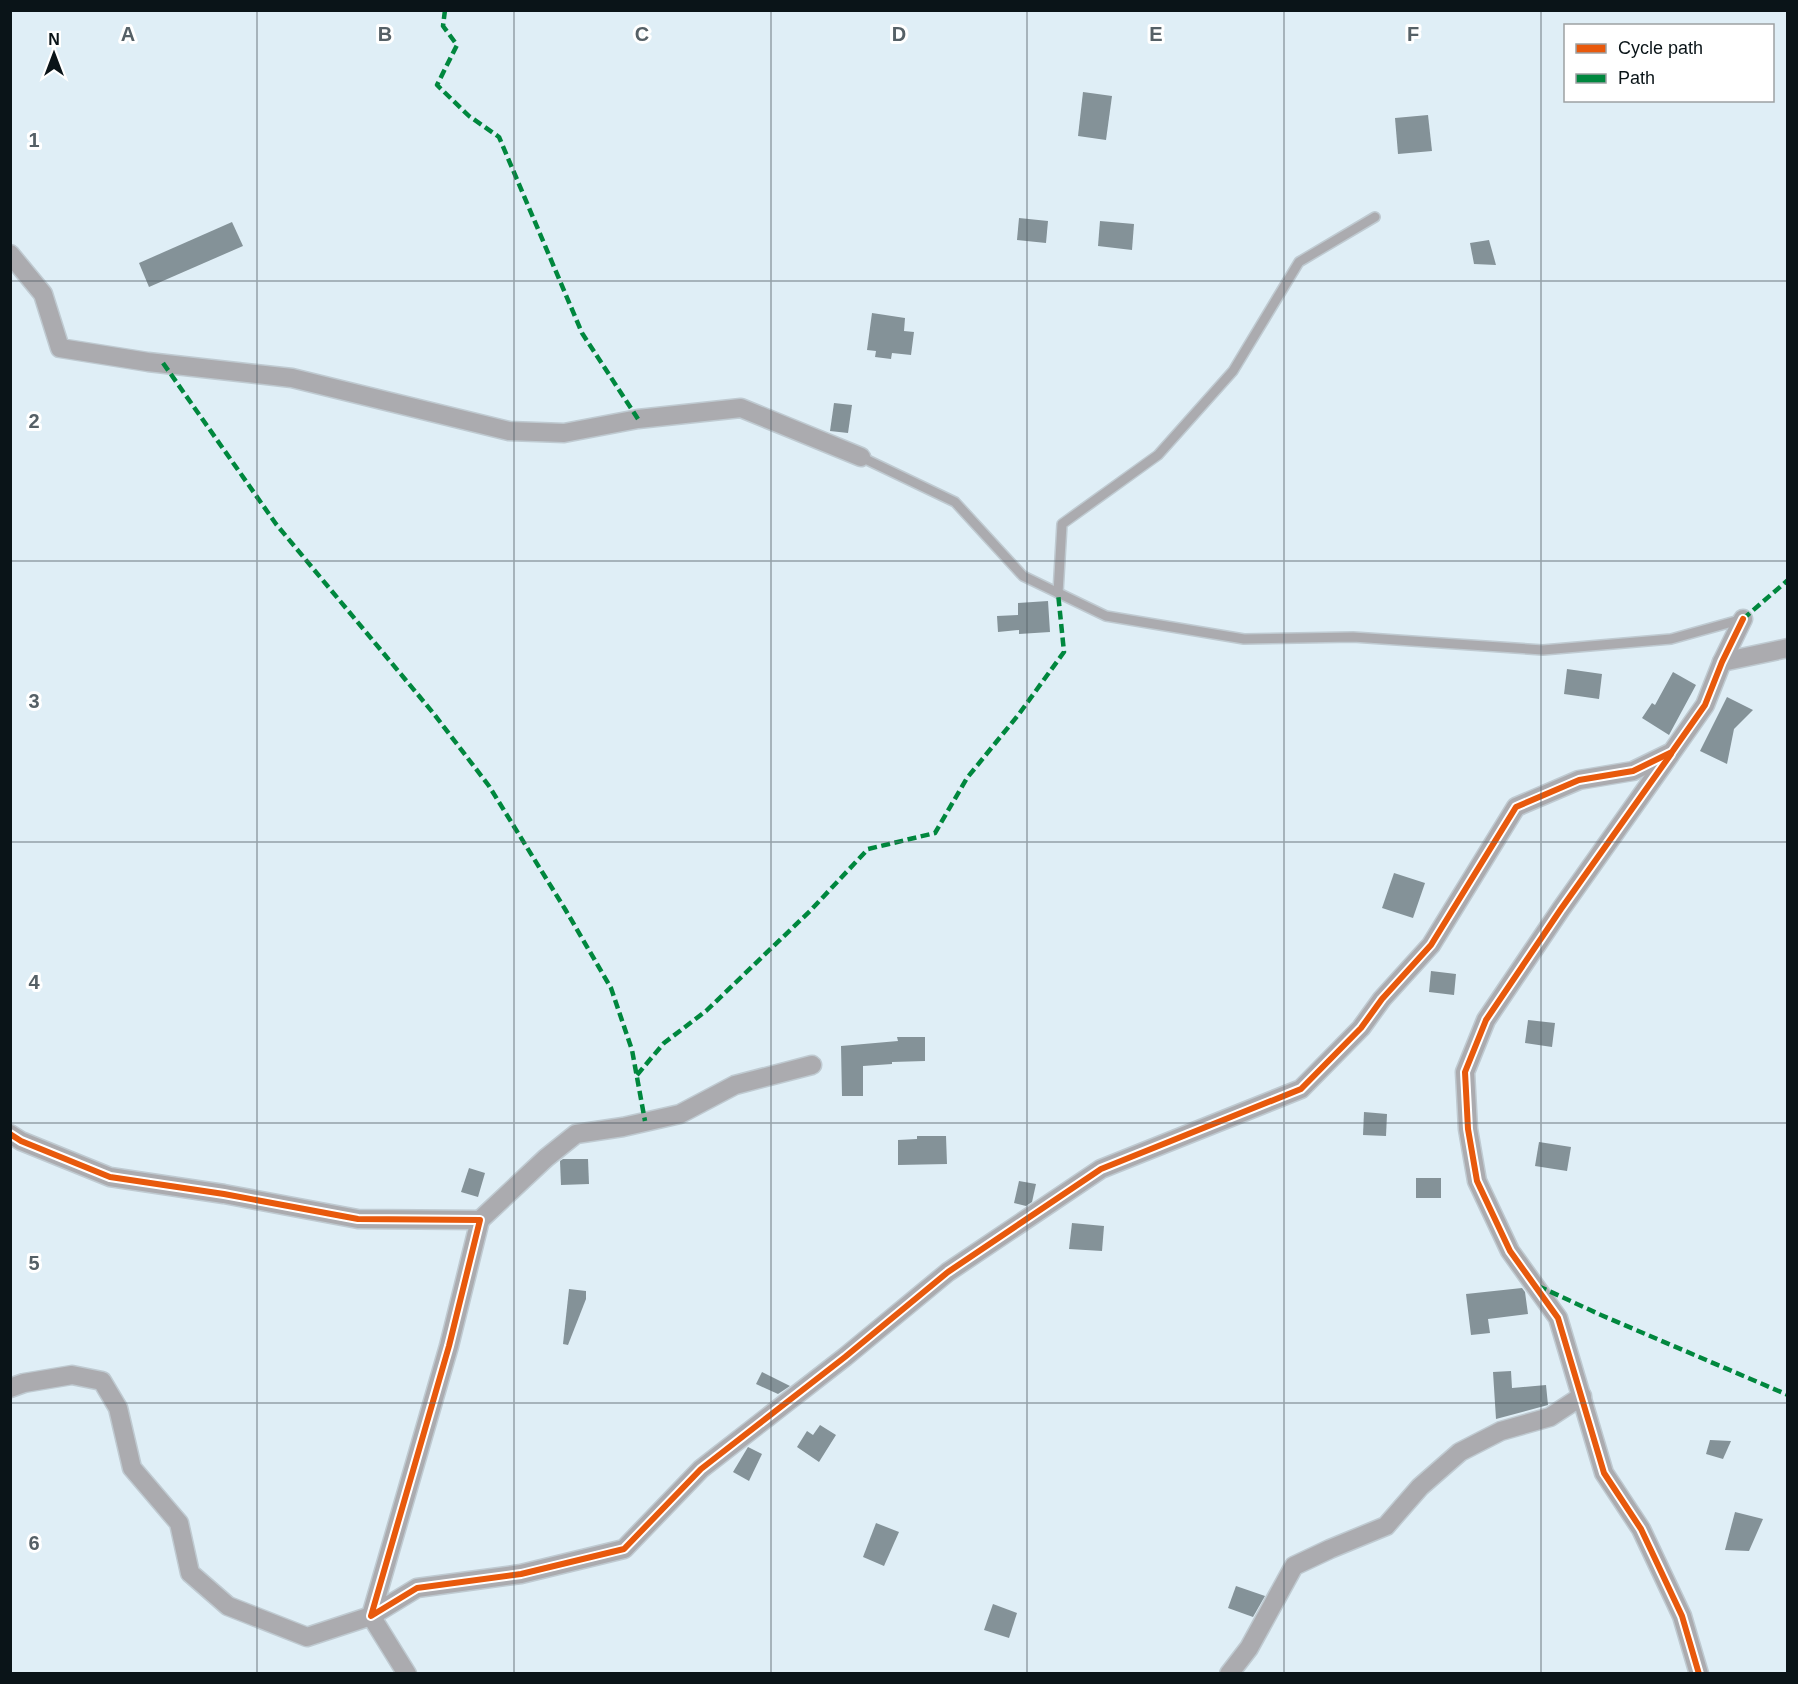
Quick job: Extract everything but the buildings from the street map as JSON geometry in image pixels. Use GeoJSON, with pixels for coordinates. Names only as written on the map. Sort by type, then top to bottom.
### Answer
{"type":"FeatureCollection","features":[{"type":"Feature","properties":{"kind":"street"},"geometry":{"type":"LineString","coordinates":[[10,255],[43,294],[60,348],[148,362],[292,378],[509,431],[564,433],[638,419],[741,408],[861,457]]}},
{"type":"Feature","properties":{"kind":"street"},"geometry":{"type":"LineString","coordinates":[[1699,1674],[1682,1616],[1641,1529],[1604,1473],[1558,1318],[1510,1251],[1477,1181],[1468,1129],[1465,1072],[1486,1020],[1705,705],[1722,662],[1743,619]]}},
{"type":"Feature","properties":{"kind":"street"},"geometry":{"type":"LineString","coordinates":[[1722,662],[1788,648]]}},
{"type":"Feature","properties":{"kind":"street"},"geometry":{"type":"LineString","coordinates":[[10,1388],[24,1383],[72,1375],[102,1381],[118,1408],[132,1468],[179,1523],[190,1573],[228,1606],[307,1637],[371,1616],[417,1588],[521,1574],[624,1549],[701,1469],[845,1357],[948,1272],[1101,1168],[1301,1089],[1361,1028],[1382,999],[1431,945],[1516,807],[1579,780],[1633,771],[1672,752]]}},
{"type":"Feature","properties":{"kind":"street"},"geometry":{"type":"LineString","coordinates":[[407,1674],[371,1616],[449,1346],[480,1220],[546,1158],[576,1134],[623,1127],[680,1114],[735,1085],[812,1065]]}},
{"type":"Feature","properties":{"kind":"street"},"geometry":{"type":"LineString","coordinates":[[10,1134],[21,1141],[110,1177],[224,1194],[358,1219],[480,1220]]}},
{"type":"Feature","properties":{"kind":"street"},"geometry":{"type":"LineString","coordinates":[[1228,1674],[1249,1648],[1294,1566],[1386,1526],[1420,1487],[1460,1452],[1501,1431],[1550,1417],[1582,1396]]}},
{"type":"Feature","properties":{"kind":"lane"},"geometry":{"type":"LineString","coordinates":[[1058,593],[1062,524],[1158,455],[1233,371],[1299,262],[1375,217]]}},
{"type":"Feature","properties":{"kind":"lane"},"geometry":{"type":"LineString","coordinates":[[861,457],[955,502],[1023,576],[1106,616],[1244,639],[1353,637],[1543,650],[1671,639],[1743,619]]}},
{"type":"Feature","properties":{"kind":"marked path"},"geometry":{"type":"LineString","coordinates":[[445,10],[443,26],[457,45],[437,85],[469,116],[499,137],[582,333],[638,419]]}},
{"type":"Feature","properties":{"kind":"marked path"},"geometry":{"type":"LineString","coordinates":[[163,363],[276,524],[434,714],[489,786],[611,988],[632,1050],[645,1121]]}},
{"type":"Feature","properties":{"kind":"marked path"},"geometry":{"type":"LineString","coordinates":[[1743,619],[1788,580]]}},
{"type":"Feature","properties":{"kind":"marked path"},"geometry":{"type":"LineString","coordinates":[[637,1075],[664,1043],[706,1011],[810,911],[868,849],[935,833],[967,778],[1019,714],[1064,652],[1058,593]]}},
{"type":"Feature","properties":{"kind":"marked path"},"geometry":{"type":"LineString","coordinates":[[1538,1286],[1788,1395]]}},
{"type":"Feature","properties":{"kind":"cycle path"},"geometry":{"type":"LineString","coordinates":[[10,1134],[21,1141],[110,1177],[224,1194],[358,1219],[480,1220],[449,1346],[371,1616],[417,1588],[521,1574],[624,1549],[701,1469],[845,1357],[948,1272],[1101,1169],[1301,1089],[1361,1028],[1382,999],[1431,945],[1516,807],[1579,780],[1633,771],[1672,752],[1705,705],[1722,662],[1743,619]]}},
{"type":"Feature","properties":{"kind":"cycle path"},"geometry":{"type":"LineString","coordinates":[[1671,754],[1561,909],[1486,1020],[1465,1072],[1468,1129],[1477,1181],[1510,1251],[1558,1318],[1604,1473],[1641,1529],[1682,1616],[1699,1674]]}}]}
